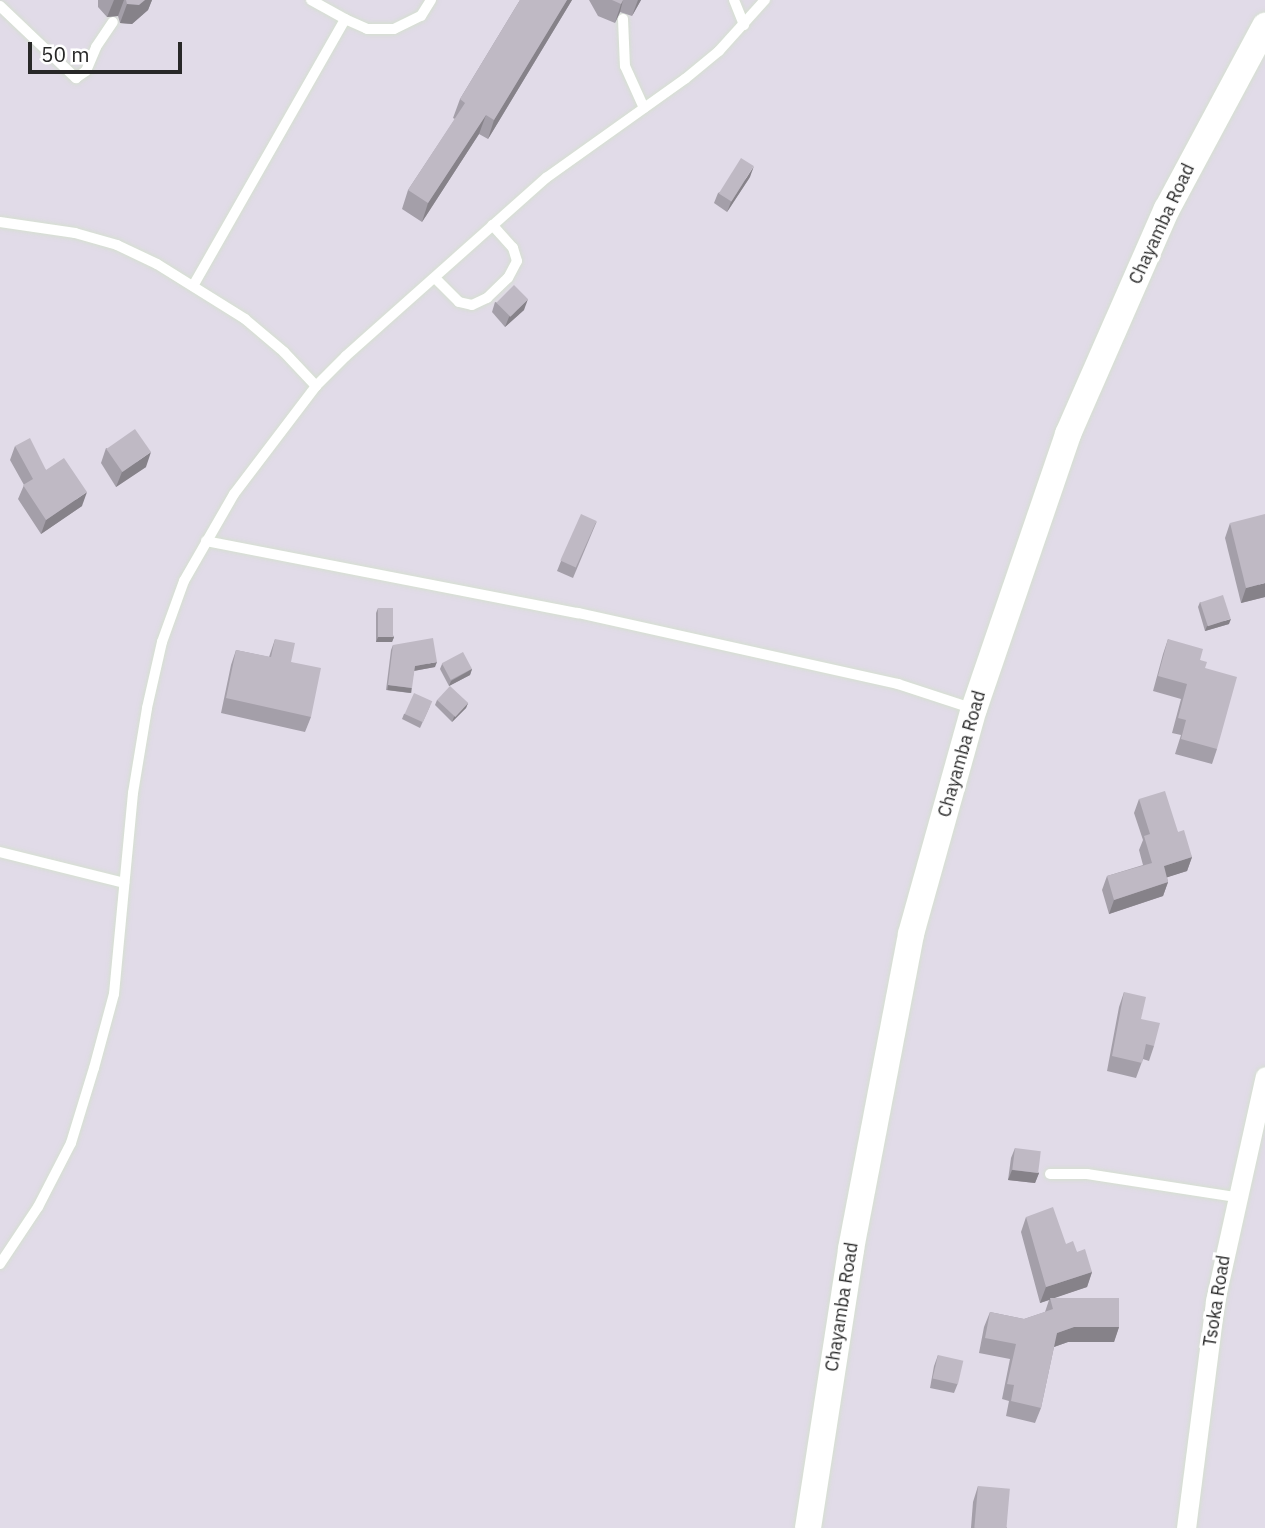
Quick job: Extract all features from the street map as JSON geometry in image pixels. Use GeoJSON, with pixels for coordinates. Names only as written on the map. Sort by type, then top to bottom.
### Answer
{"type":"FeatureCollection","features":[{"type":"Feature","properties":{"kind":"main road","name":"Chayamba Road"},"geometry":{"type":"LineString","coordinates":[[808,1528],[851,1249],[911,934],[974,709],[1068,434],[1167,209],[1265,26]]}},
{"type":"Feature","properties":{"kind":"street","name":"Tsoka Road"},"geometry":{"type":"LineString","coordinates":[[1186,1528],[1215,1301],[1265,1076]]}},
{"type":"Feature","properties":{"kind":"lane"},"geometry":{"type":"LineString","coordinates":[[311,0],[367,29],[394,29],[421,16],[431,0]]}},
{"type":"Feature","properties":{"kind":"lane"},"geometry":{"type":"LineString","coordinates":[[734,0],[744,25]]}},
{"type":"Feature","properties":{"kind":"lane"},"geometry":{"type":"LineString","coordinates":[[0,1264],[38,1207],[71,1143],[114,994],[141,744],[162,642],[184,582],[234,494],[316,386],[545,178],[710,58],[765,0]]}},
{"type":"Feature","properties":{"kind":"lane"},"geometry":{"type":"LineString","coordinates":[[0,6],[76,78],[86,71],[96,47],[113,23]]}},
{"type":"Feature","properties":{"kind":"lane"},"geometry":{"type":"LineString","coordinates":[[193,286],[345,19]]}},
{"type":"Feature","properties":{"kind":"lane"},"geometry":{"type":"LineString","coordinates":[[623,19],[625,66],[644,108]]}},
{"type":"Feature","properties":{"kind":"lane"},"geometry":{"type":"LineString","coordinates":[[0,222],[75,233],[117,245],[193,286],[245,320],[284,352],[316,386]]}},
{"type":"Feature","properties":{"kind":"lane"},"geometry":{"type":"LineString","coordinates":[[435,278],[459,302],[472,305],[487,298],[508,278],[517,261],[513,248],[492,225]]}},
{"type":"Feature","properties":{"kind":"lane"},"geometry":{"type":"LineString","coordinates":[[206,541],[578,613],[898,684],[974,709]]}},
{"type":"Feature","properties":{"kind":"lane"},"geometry":{"type":"LineString","coordinates":[[0,852],[124,883]]}},
{"type":"Feature","properties":{"kind":"lane"},"geometry":{"type":"LineString","coordinates":[[1050,1174],[1087,1174],[1236,1197]]}},
{"type":"Feature","properties":{"kind":"building"},"geometry":{"type":"Polygon","coordinates":[[[126,0],[145,0],[139,5],[127,4],[126,0]]]}},
{"type":"Feature","properties":{"kind":"building"},"geometry":{"type":"Polygon","coordinates":[[[520,0],[567,0],[494,120],[486,115],[428,203],[408,190],[465,103],[460,99],[520,0]]]}},
{"type":"Feature","properties":{"kind":"building"},"geometry":{"type":"Polygon","coordinates":[[[741,158],[754,166],[731,202],[719,194],[741,158]]]}},
{"type":"Feature","properties":{"kind":"building"},"geometry":{"type":"Polygon","coordinates":[[[514,285],[528,299],[510,317],[496,303],[514,285]]]}},
{"type":"Feature","properties":{"kind":"building"},"geometry":{"type":"Polygon","coordinates":[[[135,429],[151,452],[122,472],[106,449],[135,429]]]}},
{"type":"Feature","properties":{"kind":"building"},"geometry":{"type":"Polygon","coordinates":[[[30,438],[46,470],[64,458],[87,492],[46,520],[23,485],[33,479],[15,446],[30,438]]]}},
{"type":"Feature","properties":{"kind":"building"},"geometry":{"type":"Polygon","coordinates":[[[581,514],[597,521],[576,568],[560,561],[581,514]]]}},
{"type":"Feature","properties":{"kind":"building"},"geometry":{"type":"Polygon","coordinates":[[[1265,514],[1265,583],[1246,588],[1230,523],[1265,514]]]}},
{"type":"Feature","properties":{"kind":"building"},"geometry":{"type":"Polygon","coordinates":[[[1223,595],[1231,619],[1208,626],[1200,602],[1223,595]]]}},
{"type":"Feature","properties":{"kind":"building"},"geometry":{"type":"Polygon","coordinates":[[[378,608],[393,608],[393,637],[378,637],[378,608]]]}},
{"type":"Feature","properties":{"kind":"building"},"geometry":{"type":"Polygon","coordinates":[[[433,638],[437,662],[415,666],[412,688],[388,685],[393,645],[433,638]]]}},
{"type":"Feature","properties":{"kind":"building"},"geometry":{"type":"Polygon","coordinates":[[[275,639],[295,643],[291,662],[321,668],[311,717],[226,698],[236,650],[271,657],[275,639]]]}},
{"type":"Feature","properties":{"kind":"building"},"geometry":{"type":"Polygon","coordinates":[[[1168,639],[1203,649],[1200,660],[1207,662],[1205,668],[1237,677],[1217,749],[1181,739],[1186,720],[1178,718],[1187,684],[1158,676],[1168,639]]]}},
{"type":"Feature","properties":{"kind":"building"},"geometry":{"type":"Polygon","coordinates":[[[463,652],[472,669],[451,680],[442,663],[463,652]]]}},
{"type":"Feature","properties":{"kind":"building"},"geometry":{"type":"Polygon","coordinates":[[[450,686],[468,703],[455,717],[437,700],[450,686]]]}},
{"type":"Feature","properties":{"kind":"building"},"geometry":{"type":"Polygon","coordinates":[[[414,693],[432,701],[423,722],[405,714],[414,693]]]}},
{"type":"Feature","properties":{"kind":"building"},"geometry":{"type":"Polygon","coordinates":[[[1165,791],[1178,832],[1184,830],[1192,857],[1164,866],[1168,882],[1114,900],[1107,876],[1152,863],[1144,836],[1150,834],[1139,799],[1165,791]]]}},
{"type":"Feature","properties":{"kind":"building"},"geometry":{"type":"Polygon","coordinates":[[[1124,992],[1146,997],[1141,1019],[1160,1023],[1154,1046],[1146,1044],[1142,1063],[1112,1056],[1124,992]]]}},
{"type":"Feature","properties":{"kind":"building"},"geometry":{"type":"Polygon","coordinates":[[[1015,1148],[1041,1151],[1038,1173],[1012,1170],[1015,1148]]]}},
{"type":"Feature","properties":{"kind":"building"},"geometry":{"type":"Polygon","coordinates":[[[1053,1207],[1066,1244],[1073,1241],[1077,1252],[1085,1249],[1092,1272],[1046,1287],[1026,1217],[1053,1207]]]}},
{"type":"Feature","properties":{"kind":"building"},"geometry":{"type":"Polygon","coordinates":[[[1050,1298],[1119,1298],[1119,1327],[1074,1327],[1057,1333],[1041,1408],[1011,1401],[1014,1385],[1007,1384],[1016,1344],[985,1338],[990,1312],[1024,1319],[1053,1309],[1050,1298]]]}},
{"type":"Feature","properties":{"kind":"building"},"geometry":{"type":"Polygon","coordinates":[[[938,1355],[963,1361],[958,1384],[933,1378],[938,1355]]]}},
{"type":"Feature","properties":{"kind":"building"},"geometry":{"type":"Polygon","coordinates":[[[978,1486],[1010,1489],[1006,1528],[974,1528],[978,1486]]]}}]}
